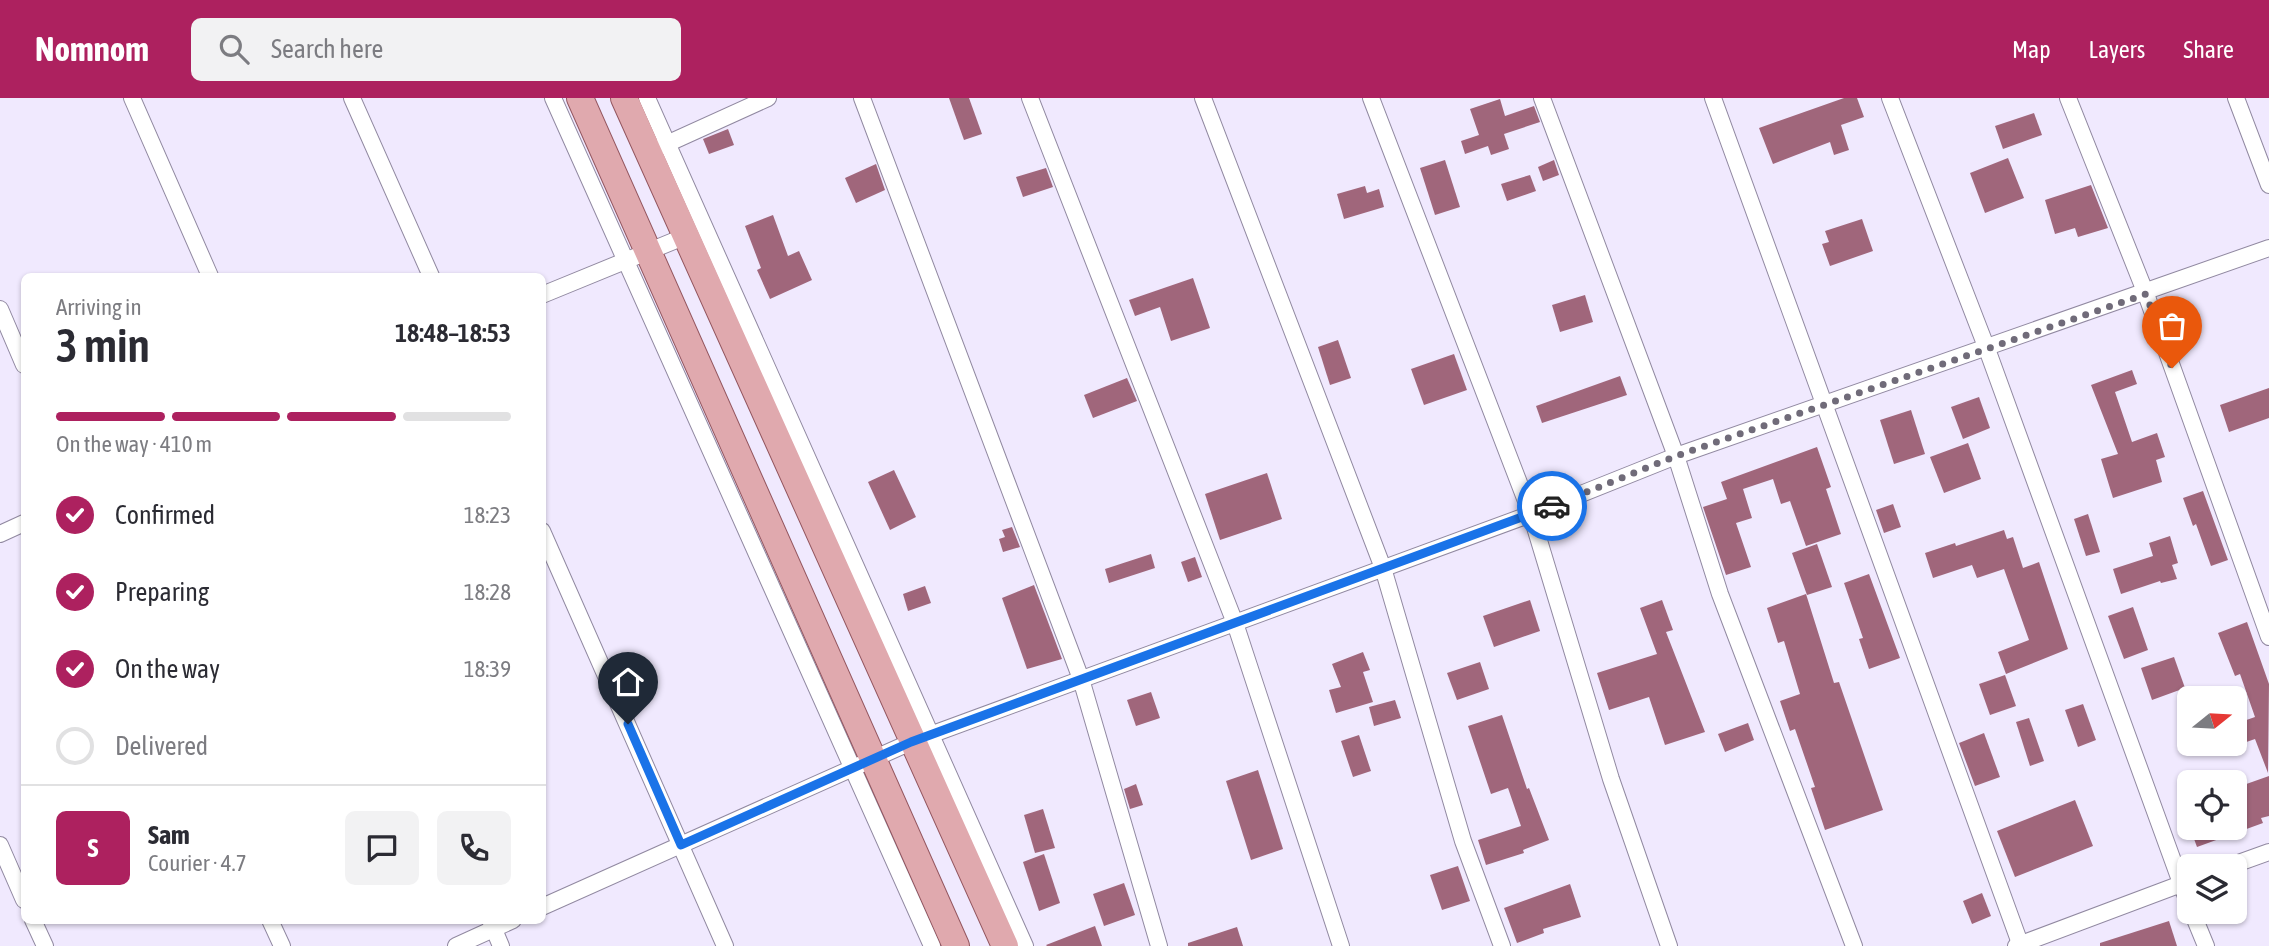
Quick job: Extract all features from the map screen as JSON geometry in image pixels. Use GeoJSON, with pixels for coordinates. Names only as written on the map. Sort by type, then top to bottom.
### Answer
{"type":"FeatureCollection","features":[{"type":"Feature","properties":{"kind":"main road"},"geometry":{"type":"LineString","coordinates":[[580,98],[637,258],[863,765],[956,946]]}},
{"type":"Feature","properties":{"kind":"main road"},"geometry":{"type":"LineString","coordinates":[[624,98],[657,148],[686,236],[921,738],[1005,946]]}},
{"type":"Feature","properties":{"kind":"street"},"geometry":{"type":"LineString","coordinates":[[132,98],[209,273]]}},
{"type":"Feature","properties":{"kind":"street"},"geometry":{"type":"LineString","coordinates":[[352,98],[430,273]]}},
{"type":"Feature","properties":{"kind":"street"},"geometry":{"type":"LineString","coordinates":[[553,98],[637,258]]}},
{"type":"Feature","properties":{"kind":"street"},"geometry":{"type":"LineString","coordinates":[[647,98],[657,148],[921,738],[1025,946]]}},
{"type":"Feature","properties":{"kind":"street"},"geometry":{"type":"LineString","coordinates":[[657,148],[768,98]]}},
{"type":"Feature","properties":{"kind":"street"},"geometry":{"type":"LineString","coordinates":[[862,98],[1081,679],[1158,946]]}},
{"type":"Feature","properties":{"kind":"street"},"geometry":{"type":"LineString","coordinates":[[1030,98],[1235,623],[1341,946]]}},
{"type":"Feature","properties":{"kind":"street"},"geometry":{"type":"LineString","coordinates":[[1203,98],[1383,568],[1463,841],[1502,946]]}},
{"type":"Feature","properties":{"kind":"street"},"geometry":{"type":"LineString","coordinates":[[1371,98],[1531,514],[1611,779],[1669,946]]}},
{"type":"Feature","properties":{"kind":"street"},"geometry":{"type":"LineString","coordinates":[[1542,98],[1676,456],[1720,594],[1854,946]]}},
{"type":"Feature","properties":{"kind":"street"},"geometry":{"type":"LineString","coordinates":[[1713,98],[1826,404],[2019,946],[2177,886]]}},
{"type":"Feature","properties":{"kind":"street"},"geometry":{"type":"LineString","coordinates":[[1890,98],[1987,349],[2177,861]]}},
{"type":"Feature","properties":{"kind":"street"},"geometry":{"type":"LineString","coordinates":[[2067,98],[2146,294],[2269,637]]}},
{"type":"Feature","properties":{"kind":"street"},"geometry":{"type":"LineString","coordinates":[[2236,98],[2269,185]]}},
{"type":"Feature","properties":{"kind":"street"},"geometry":{"type":"LineString","coordinates":[[546,293],[686,236]]}},
{"type":"Feature","properties":{"kind":"street"},"geometry":{"type":"LineString","coordinates":[[546,905],[921,738],[1531,514],[1676,456],[2146,294],[2269,248]]}},
{"type":"Feature","properties":{"kind":"street"},"geometry":{"type":"LineString","coordinates":[[0,309],[21,358]]}},
{"type":"Feature","properties":{"kind":"street"},"geometry":{"type":"LineString","coordinates":[[0,534],[21,524]]}},
{"type":"Feature","properties":{"kind":"street"},"geometry":{"type":"LineString","coordinates":[[546,540],[725,946]]}},
{"type":"Feature","properties":{"kind":"street"},"geometry":{"type":"LineString","coordinates":[[863,765],[932,946]]}},
{"type":"Feature","properties":{"kind":"street"},"geometry":{"type":"LineString","coordinates":[[0,845],[21,893]]}},
{"type":"Feature","properties":{"kind":"street"},"geometry":{"type":"LineString","coordinates":[[2247,860],[2269,852]]}},
{"type":"Feature","properties":{"kind":"street"},"geometry":{"type":"LineString","coordinates":[[35,924],[45,946]]}},
{"type":"Feature","properties":{"kind":"street"},"geometry":{"type":"LineString","coordinates":[[272,924],[282,946]]}},
{"type":"Feature","properties":{"kind":"street"},"geometry":{"type":"LineString","coordinates":[[2197,924],[2206,946]]}},
{"type":"Feature","properties":{"kind":"street"},"geometry":{"type":"LineString","coordinates":[[456,946],[492,925],[501,946]]}},
{"type":"Feature","properties":{"kind":"building"},"geometry":{"type":"Polygon","coordinates":[[[949,98],[969,98],[982,134],[964,140],[949,98]]]}},
{"type":"Feature","properties":{"kind":"building"},"geometry":{"type":"Polygon","coordinates":[[[1844,98],[1857,98],[1864,117],[1841,125],[1849,150],[1834,155],[1830,142],[1773,164],[1759,128],[1844,98]]]}},
{"type":"Feature","properties":{"kind":"building"},"geometry":{"type":"Polygon","coordinates":[[[1500,99],[1505,116],[1534,106],[1540,122],[1504,134],[1509,149],[1491,155],[1488,146],[1465,154],[1461,141],[1479,135],[1470,109],[1500,99]]]}},
{"type":"Feature","properties":{"kind":"building"},"geometry":{"type":"Polygon","coordinates":[[[2034,113],[2042,135],[2003,149],[1995,126],[2034,113]]]}},
{"type":"Feature","properties":{"kind":"building"},"geometry":{"type":"Polygon","coordinates":[[[728,129],[734,145],[709,154],[703,139],[728,129]]]}},
{"type":"Feature","properties":{"kind":"building"},"geometry":{"type":"Polygon","coordinates":[[[2008,158],[2024,198],[1985,213],[1970,173],[2008,158]]]}},
{"type":"Feature","properties":{"kind":"building"},"geometry":{"type":"Polygon","coordinates":[[[1445,160],[1460,207],[1435,215],[1420,168],[1445,160]]]}},
{"type":"Feature","properties":{"kind":"building"},"geometry":{"type":"Polygon","coordinates":[[[1554,160],[1559,175],[1543,181],[1538,167],[1554,160]]]}},
{"type":"Feature","properties":{"kind":"building"},"geometry":{"type":"Polygon","coordinates":[[[876,164],[885,190],[856,203],[845,178],[876,164]]]}},
{"type":"Feature","properties":{"kind":"building"},"geometry":{"type":"Polygon","coordinates":[[[1046,168],[1053,187],[1023,197],[1016,177],[1046,168]]]}},
{"type":"Feature","properties":{"kind":"building"},"geometry":{"type":"Polygon","coordinates":[[[1530,175],[1536,191],[1507,201],[1501,184],[1530,175]]]}},
{"type":"Feature","properties":{"kind":"building"},"geometry":{"type":"Polygon","coordinates":[[[2091,185],[2108,228],[2078,237],[2075,228],[2055,234],[2045,200],[2091,185]]]}},
{"type":"Feature","properties":{"kind":"building"},"geometry":{"type":"Polygon","coordinates":[[[1365,186],[1367,193],[1379,189],[1384,207],[1344,219],[1337,194],[1365,186]]]}},
{"type":"Feature","properties":{"kind":"building"},"geometry":{"type":"Polygon","coordinates":[[[773,215],[788,256],[799,251],[812,280],[770,299],[757,270],[761,268],[745,226],[773,215]]]}},
{"type":"Feature","properties":{"kind":"building"},"geometry":{"type":"Polygon","coordinates":[[[1862,219],[1873,251],[1830,266],[1822,244],[1829,242],[1825,231],[1862,219]]]}},
{"type":"Feature","properties":{"kind":"building"},"geometry":{"type":"Polygon","coordinates":[[[1193,278],[1210,328],[1171,341],[1160,307],[1135,316],[1129,300],[1193,278]]]}},
{"type":"Feature","properties":{"kind":"building"},"geometry":{"type":"Polygon","coordinates":[[[1585,295],[1593,322],[1560,332],[1552,305],[1585,295]]]}},
{"type":"Feature","properties":{"kind":"building"},"geometry":{"type":"Polygon","coordinates":[[[1338,340],[1351,378],[1330,385],[1318,347],[1338,340]]]}},
{"type":"Feature","properties":{"kind":"building"},"geometry":{"type":"Polygon","coordinates":[[[1454,354],[1467,390],[1424,405],[1411,369],[1454,354]]]}},
{"type":"Feature","properties":{"kind":"building"},"geometry":{"type":"Polygon","coordinates":[[[2132,370],[2137,384],[2115,392],[2132,442],[2157,433],[2165,457],[2156,460],[2162,482],[2113,498],[2101,459],[2118,454],[2091,385],[2132,370]]]}},
{"type":"Feature","properties":{"kind":"building"},"geometry":{"type":"Polygon","coordinates":[[[1620,376],[1627,395],[1542,423],[1536,406],[1620,376]]]}},
{"type":"Feature","properties":{"kind":"building"},"geometry":{"type":"Polygon","coordinates":[[[1127,378],[1137,401],[1093,418],[1084,395],[1127,378]]]}},
{"type":"Feature","properties":{"kind":"building"},"geometry":{"type":"Polygon","coordinates":[[[2269,388],[2269,418],[2229,432],[2220,405],[2269,388]]]}},
{"type":"Feature","properties":{"kind":"building"},"geometry":{"type":"Polygon","coordinates":[[[1979,397],[1990,428],[1963,439],[1951,407],[1979,397]]]}},
{"type":"Feature","properties":{"kind":"building"},"geometry":{"type":"Polygon","coordinates":[[[1911,410],[1925,454],[1894,464],[1880,420],[1911,410]]]}},
{"type":"Feature","properties":{"kind":"building"},"geometry":{"type":"Polygon","coordinates":[[[1968,443],[1981,479],[1944,493],[1930,457],[1968,443]]]}},
{"type":"Feature","properties":{"kind":"building"},"geometry":{"type":"Polygon","coordinates":[[[1817,447],[1831,487],[1826,489],[1841,534],[1806,546],[1790,501],[1781,504],[1773,479],[1743,489],[1752,518],[1736,523],[1751,567],[1726,575],[1703,507],[1727,499],[1721,482],[1817,447]]]}},
{"type":"Feature","properties":{"kind":"building"},"geometry":{"type":"Polygon","coordinates":[[[894,470],[916,517],[890,530],[868,482],[894,470]]]}},
{"type":"Feature","properties":{"kind":"building"},"geometry":{"type":"Polygon","coordinates":[[[1267,473],[1282,519],[1220,540],[1205,494],[1267,473]]]}},
{"type":"Feature","properties":{"kind":"building"},"geometry":{"type":"Polygon","coordinates":[[[2203,491],[2228,560],[2211,566],[2196,524],[2193,526],[2183,498],[2203,491]]]}},
{"type":"Feature","properties":{"kind":"building"},"geometry":{"type":"Polygon","coordinates":[[[1893,504],[1901,527],[1884,533],[1876,510],[1893,504]]]}},
{"type":"Feature","properties":{"kind":"building"},"geometry":{"type":"Polygon","coordinates":[[[2088,514],[2100,552],[2086,556],[2074,519],[2088,514]]]}},
{"type":"Feature","properties":{"kind":"building"},"geometry":{"type":"Polygon","coordinates":[[[1012,527],[1020,547],[1003,552],[999,539],[1005,537],[1002,530],[1012,527]]]}},
{"type":"Feature","properties":{"kind":"building"},"geometry":{"type":"Polygon","coordinates":[[[2004,530],[2007,539],[2013,537],[2023,568],[2039,562],[2068,649],[2006,674],[1998,652],[2029,640],[2004,569],[1977,578],[1972,565],[1933,578],[1925,553],[2004,530]]]}},
{"type":"Feature","properties":{"kind":"building"},"geometry":{"type":"Polygon","coordinates":[[[2170,536],[2178,563],[2172,565],[2177,579],[2161,583],[2160,581],[2121,594],[2113,569],[2153,556],[2149,543],[2170,536]]]}},
{"type":"Feature","properties":{"kind":"building"},"geometry":{"type":"Polygon","coordinates":[[[1817,544],[1832,587],[1807,595],[1792,553],[1817,544]]]}},
{"type":"Feature","properties":{"kind":"building"},"geometry":{"type":"Polygon","coordinates":[[[1151,554],[1155,568],[1109,583],[1105,569],[1151,554]]]}},
{"type":"Feature","properties":{"kind":"building"},"geometry":{"type":"Polygon","coordinates":[[[1195,557],[1202,577],[1188,582],[1181,562],[1195,557]]]}},
{"type":"Feature","properties":{"kind":"building"},"geometry":{"type":"Polygon","coordinates":[[[1869,574],[1900,658],[1869,669],[1859,639],[1863,638],[1844,583],[1869,574]]]}},
{"type":"Feature","properties":{"kind":"building"},"geometry":{"type":"Polygon","coordinates":[[[1034,585],[1062,659],[1027,669],[1002,598],[1034,585]]]}},
{"type":"Feature","properties":{"kind":"building"},"geometry":{"type":"Polygon","coordinates":[[[925,586],[931,603],[908,611],[903,594],[925,586]]]}},
{"type":"Feature","properties":{"kind":"building"},"geometry":{"type":"Polygon","coordinates":[[[1806,594],[1834,683],[1839,682],[1883,810],[1825,830],[1811,788],[1815,787],[1795,729],[1790,731],[1780,701],[1800,694],[1784,641],[1778,643],[1767,608],[1806,594]]]}},
{"type":"Feature","properties":{"kind":"building"},"geometry":{"type":"Polygon","coordinates":[[[1530,600],[1540,631],[1494,647],[1483,616],[1530,600]]]}},
{"type":"Feature","properties":{"kind":"building"},"geometry":{"type":"Polygon","coordinates":[[[1662,600],[1673,630],[1666,632],[1705,732],[1665,745],[1649,697],[1609,710],[1597,673],[1657,654],[1640,608],[1662,600]]]}},
{"type":"Feature","properties":{"kind":"building"},"geometry":{"type":"Polygon","coordinates":[[[2133,607],[2148,650],[2124,659],[2108,616],[2133,607]]]}},
{"type":"Feature","properties":{"kind":"building"},"geometry":{"type":"Polygon","coordinates":[[[2247,622],[2269,684],[2268,773],[2255,739],[2247,742],[2247,720],[2255,717],[2247,686],[2244,686],[2240,674],[2235,676],[2218,633],[2247,622]]]}},
{"type":"Feature","properties":{"kind":"building"},"geometry":{"type":"Polygon","coordinates":[[[1363,652],[1370,670],[1363,672],[1373,702],[1336,713],[1329,690],[1341,687],[1332,664],[1363,652]]]}},
{"type":"Feature","properties":{"kind":"building"},"geometry":{"type":"Polygon","coordinates":[[[2174,657],[2184,686],[2177,686],[2177,691],[2152,700],[2141,668],[2174,657]]]}},
{"type":"Feature","properties":{"kind":"building"},"geometry":{"type":"Polygon","coordinates":[[[1480,662],[1489,689],[1457,700],[1447,673],[1480,662]]]}},
{"type":"Feature","properties":{"kind":"building"},"geometry":{"type":"Polygon","coordinates":[[[2005,675],[2016,706],[1990,715],[1979,684],[2005,675]]]}},
{"type":"Feature","properties":{"kind":"building"},"geometry":{"type":"Polygon","coordinates":[[[1151,692],[1160,718],[1136,726],[1127,700],[1151,692]]]}},
{"type":"Feature","properties":{"kind":"building"},"geometry":{"type":"Polygon","coordinates":[[[1395,700],[1401,718],[1374,726],[1369,707],[1395,700]]]}},
{"type":"Feature","properties":{"kind":"building"},"geometry":{"type":"Polygon","coordinates":[[[2083,704],[2096,740],[2078,747],[2065,710],[2083,704]]]}},
{"type":"Feature","properties":{"kind":"building"},"geometry":{"type":"Polygon","coordinates":[[[1502,715],[1527,789],[1529,788],[1549,840],[1523,850],[1524,853],[1486,865],[1478,840],[1521,826],[1508,788],[1491,794],[1468,726],[1502,715]]]}},
{"type":"Feature","properties":{"kind":"building"},"geometry":{"type":"Polygon","coordinates":[[[2029,718],[2044,761],[2030,766],[2016,722],[2029,718]]]}},
{"type":"Feature","properties":{"kind":"building"},"geometry":{"type":"Polygon","coordinates":[[[1748,723],[1754,740],[1725,752],[1718,734],[1748,723]]]}},
{"type":"Feature","properties":{"kind":"building"},"geometry":{"type":"Polygon","coordinates":[[[1984,733],[2000,777],[1975,786],[1959,743],[1984,733]]]}},
{"type":"Feature","properties":{"kind":"building"},"geometry":{"type":"Polygon","coordinates":[[[1359,735],[1371,771],[1353,777],[1341,741],[1359,735]]]}},
{"type":"Feature","properties":{"kind":"building"},"geometry":{"type":"Polygon","coordinates":[[[1258,770],[1283,849],[1251,860],[1226,781],[1258,770]]]}},
{"type":"Feature","properties":{"kind":"building"},"geometry":{"type":"Polygon","coordinates":[[[2269,776],[2269,816],[2261,818],[2263,823],[2247,829],[2247,784],[2269,776]]]}},
{"type":"Feature","properties":{"kind":"building"},"geometry":{"type":"Polygon","coordinates":[[[1136,784],[1143,805],[1130,809],[1124,789],[1136,784]]]}},
{"type":"Feature","properties":{"kind":"building"},"geometry":{"type":"Polygon","coordinates":[[[2075,800],[2093,846],[2015,877],[1997,831],[2075,800]]]}},
{"type":"Feature","properties":{"kind":"building"},"geometry":{"type":"Polygon","coordinates":[[[1043,809],[1055,848],[1035,853],[1024,815],[1043,809]]]}},
{"type":"Feature","properties":{"kind":"building"},"geometry":{"type":"Polygon","coordinates":[[[2194,840],[2216,840],[2197,847],[2194,840]]]}},
{"type":"Feature","properties":{"kind":"building"},"geometry":{"type":"Polygon","coordinates":[[[1044,854],[1060,903],[1039,911],[1023,862],[1044,854]]]}},
{"type":"Feature","properties":{"kind":"building"},"geometry":{"type":"Polygon","coordinates":[[[1458,866],[1470,901],[1442,910],[1430,875],[1458,866]]]}},
{"type":"Feature","properties":{"kind":"building"},"geometry":{"type":"Polygon","coordinates":[[[1124,883],[1135,915],[1104,926],[1093,894],[1124,883]]]}},
{"type":"Feature","properties":{"kind":"building"},"geometry":{"type":"Polygon","coordinates":[[[1570,884],[1581,917],[1543,929],[1544,933],[1517,943],[1504,908],[1570,884]]]}},
{"type":"Feature","properties":{"kind":"building"},"geometry":{"type":"Polygon","coordinates":[[[1982,893],[1991,916],[1972,924],[1963,901],[1982,893]]]}},
{"type":"Feature","properties":{"kind":"building"},"geometry":{"type":"Polygon","coordinates":[[[2169,921],[2177,946],[2100,946],[2100,943],[2169,921]]]}},
{"type":"Feature","properties":{"kind":"building"},"geometry":{"type":"Polygon","coordinates":[[[1095,926],[1102,946],[1046,945],[1095,926]]]}},
{"type":"Feature","properties":{"kind":"building"},"geometry":{"type":"Polygon","coordinates":[[[1237,927],[1243,946],[1188,946],[1188,943],[1237,927]]]}},
{"type":"Feature","properties":{"kind":"way so far"},"geometry":{"type":"LineString","coordinates":[[1552,506],[1676,456],[2146,294],[2172,368]]}},
{"type":"Feature","properties":{"kind":"route"},"geometry":{"type":"LineString","coordinates":[[628,724],[681,845],[874,761],[911,742],[1552,506]]}}]}
